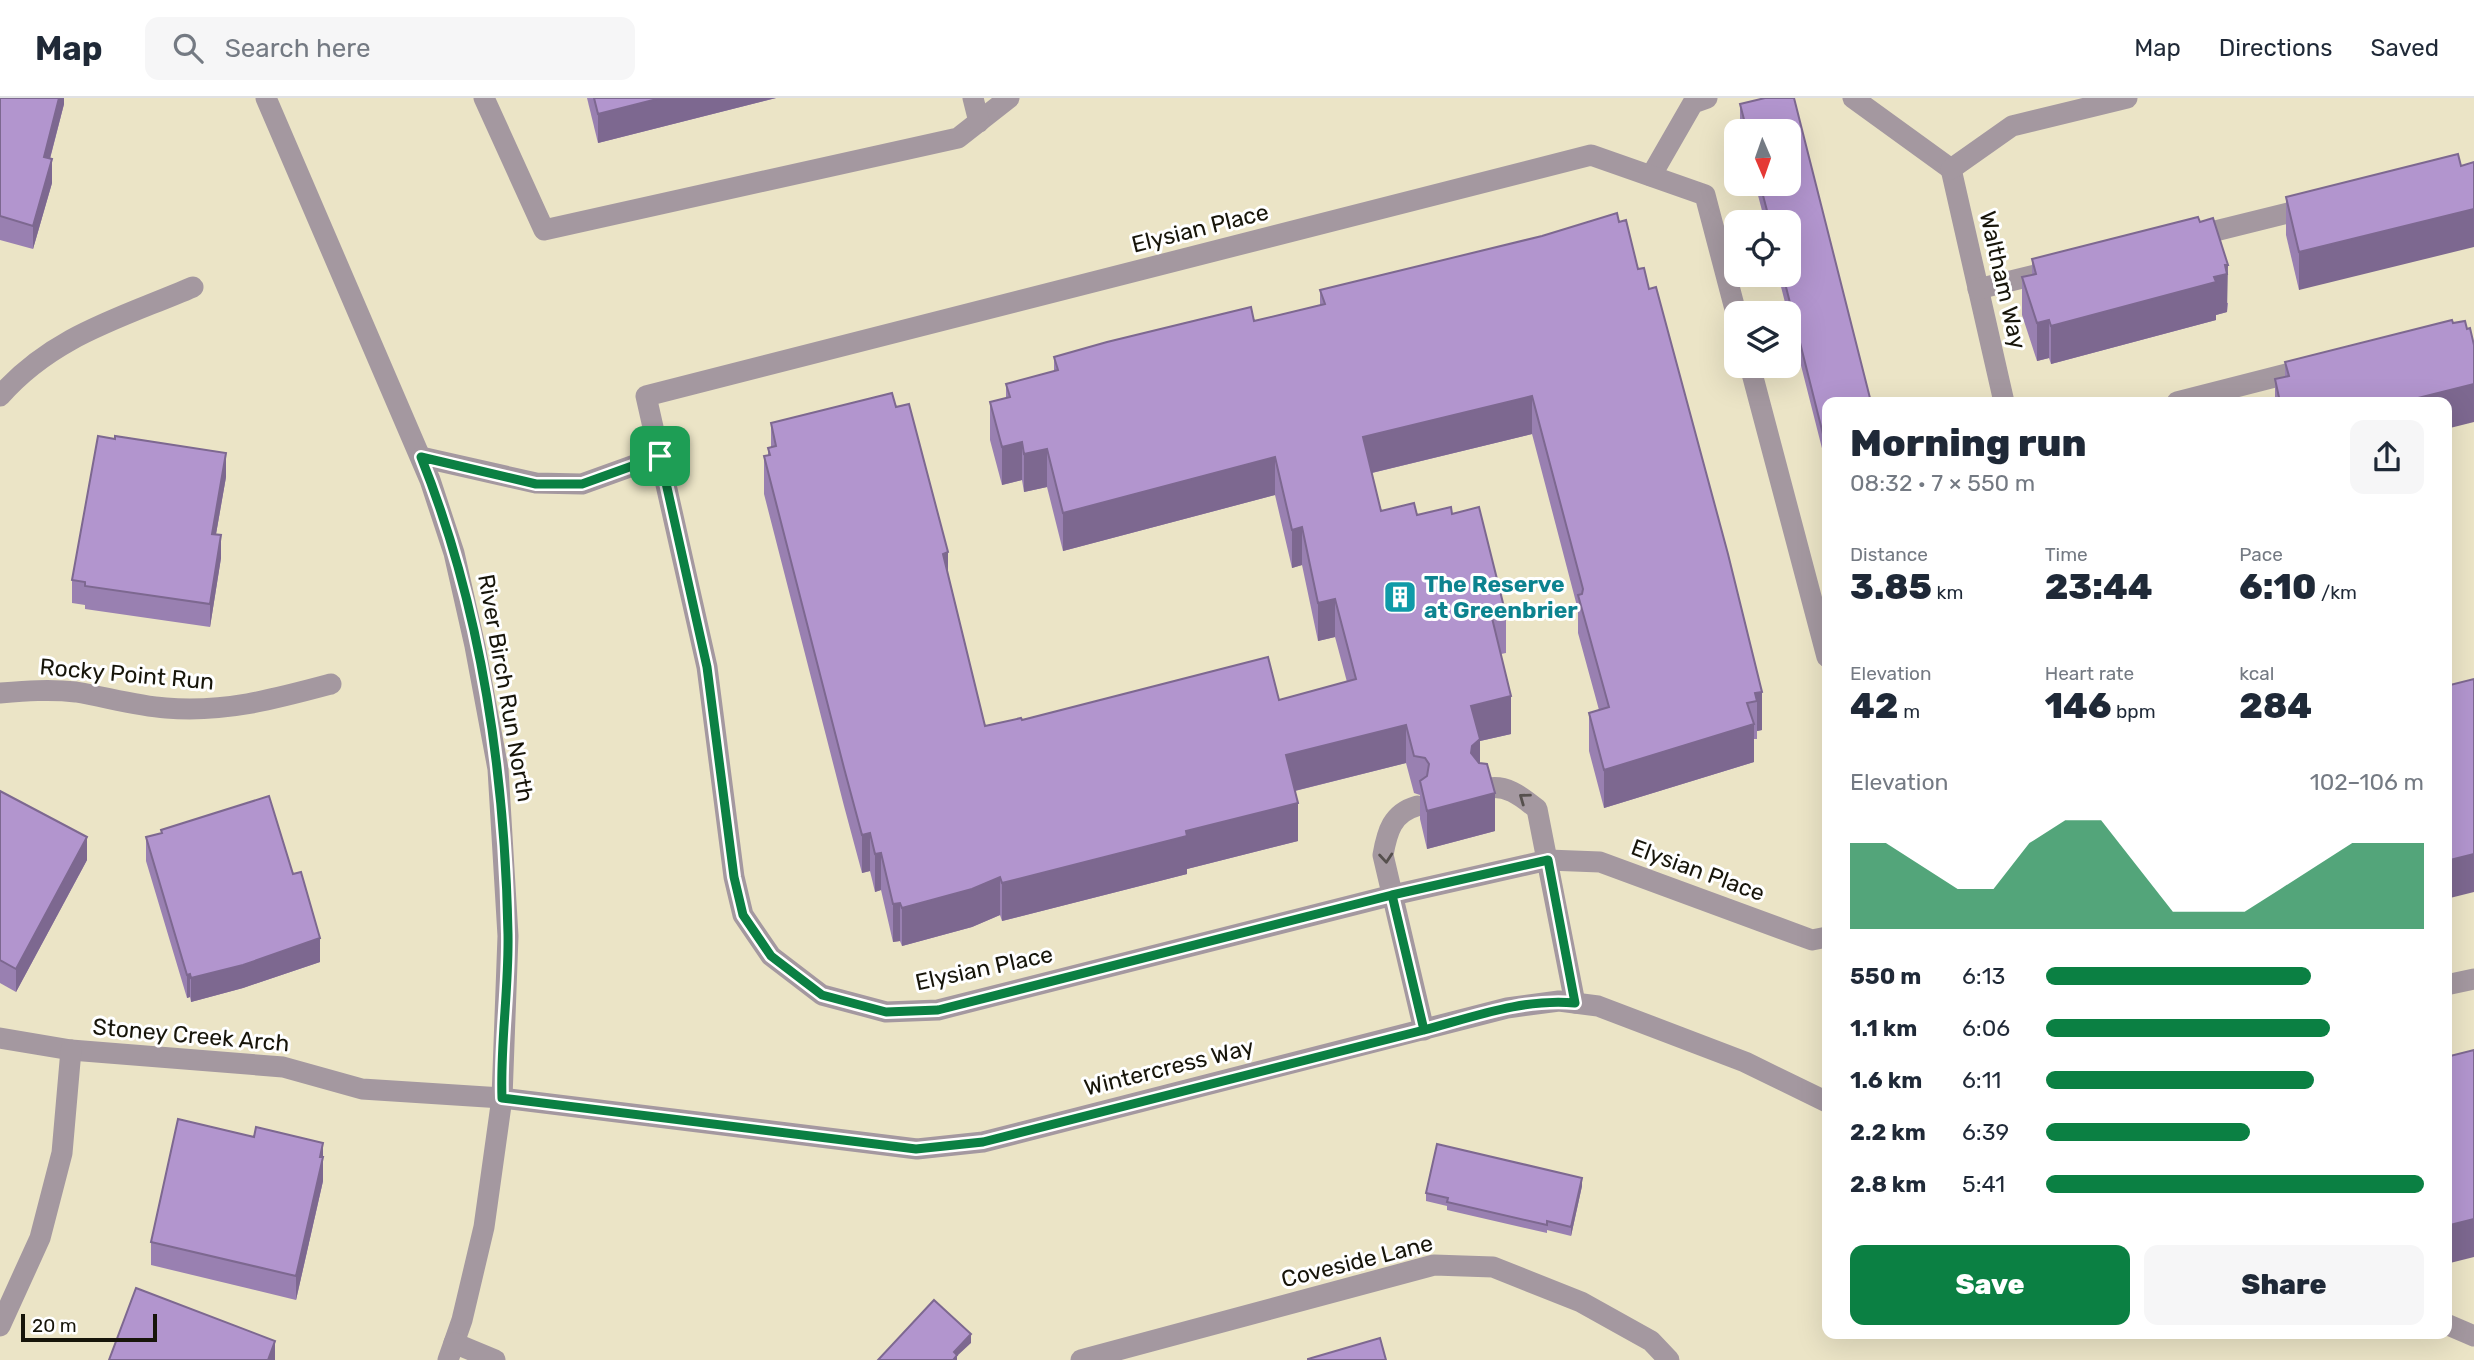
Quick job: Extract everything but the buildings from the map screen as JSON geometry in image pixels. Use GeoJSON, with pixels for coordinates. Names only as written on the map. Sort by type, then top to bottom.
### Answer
{"type":"FeatureCollection","features":[{"type":"Feature","properties":{"kind":"street","name":"River Birch Run North"},"geometry":{"type":"LineString","coordinates":[[266,98],[421,457],[454,553],[498,769],[508,936],[502,1098],[484,1227],[451,1351]]}},
{"type":"Feature","properties":{"kind":"street"},"geometry":{"type":"LineString","coordinates":[[484,98],[544,230],[958,138],[1009,98]]}},
{"type":"Feature","properties":{"kind":"street"},"geometry":{"type":"LineString","coordinates":[[973,98],[979,122]]}},
{"type":"Feature","properties":{"kind":"street"},"geometry":{"type":"LineString","coordinates":[[1651,176],[1693,103],[1707,98]]}},
{"type":"Feature","properties":{"kind":"street"},"geometry":{"type":"LineString","coordinates":[[1853,98],[1951,169],[2012,126],[2127,98]]}},
{"type":"Feature","properties":{"kind":"street","name":"Elysian Place"},"geometry":{"type":"LineString","coordinates":[[1734,301],[1705,195],[1591,155],[646,396],[707,667],[734,877],[743,915],[771,956],[822,995],[886,1012],[938,1010],[1392,895],[1548,860],[1600,862],[1812,940],[1822,938]]}},
{"type":"Feature","properties":{"kind":"street","name":"Waltham Way"},"geometry":{"type":"LineString","coordinates":[[1951,169],[2003,397]]}},
{"type":"Feature","properties":{"kind":"street"},"geometry":{"type":"LineString","coordinates":[[2167,243],[2328,202]]}},
{"type":"Feature","properties":{"kind":"street"},"geometry":{"type":"LineString","coordinates":[[1978,289],[2072,266]]}},
{"type":"Feature","properties":{"kind":"street"},"geometry":{"type":"LineString","coordinates":[[0,396],[24,369],[49,351],[74,337],[193,287]]}},
{"type":"Feature","properties":{"kind":"street"},"geometry":{"type":"LineString","coordinates":[[2196,397],[2329,363]]}},
{"type":"Feature","properties":{"kind":"street"},"geometry":{"type":"LineString","coordinates":[[1753,378],[1822,638]]}},
{"type":"Feature","properties":{"kind":"street"},"geometry":{"type":"LineString","coordinates":[[421,457],[536,484],[582,484],[660,456]]}},
{"type":"Feature","properties":{"kind":"street","name":"Rocky Point Run"},"geometry":{"type":"LineString","coordinates":[[0,693],[40,690],[73,692],[165,708],[211,710],[248,706],[331,684]]}},
{"type":"Feature","properties":{"kind":"street"},"geometry":{"type":"LineString","coordinates":[[1484,789],[1493,786],[1516,792],[1537,808],[1575,1003]]}},
{"type":"Feature","properties":{"kind":"street"},"geometry":{"type":"LineString","coordinates":[[1417,806],[1404,809],[1387,830],[1383,855],[1424,1030]]}},
{"type":"Feature","properties":{"kind":"street"},"geometry":{"type":"LineString","coordinates":[[2452,984],[2474,979]]}},
{"type":"Feature","properties":{"kind":"street","name":"Wintercress Way"},"geometry":{"type":"LineString","coordinates":[[502,1098],[916,1149],[983,1142],[1507,1008],[1559,1002],[1598,1006],[1745,1062],[1822,1100]]}},
{"type":"Feature","properties":{"kind":"street","name":"Stoney Creek Arch"},"geometry":{"type":"LineString","coordinates":[[0,1038],[71,1050],[283,1067],[362,1089],[502,1098]]}},
{"type":"Feature","properties":{"kind":"street"},"geometry":{"type":"LineString","coordinates":[[0,1326],[40,1238],[62,1153],[71,1050]]}},
{"type":"Feature","properties":{"kind":"street","name":"Coveside Lane"},"geometry":{"type":"LineString","coordinates":[[1081,1360],[1434,1265],[1493,1267],[1581,1303],[1651,1341],[1669,1360]]}},
{"type":"Feature","properties":{"kind":"street"},"geometry":{"type":"LineString","coordinates":[[2452,1327],[2474,1336]]}},
{"type":"Feature","properties":{"kind":"street"},"geometry":{"type":"LineString","coordinates":[[451,1351],[495,1360]]}},
{"type":"Feature","properties":{"kind":"place","name":"The Reserve at Greenbrier"},"geometry":{"type":"Point","coordinates":[1400,597]}},
{"type":"Feature","properties":{"kind":"route"},"geometry":{"type":"LineString","coordinates":[[660,456],[582,484],[536,484],[421,457],[454,553],[498,769],[508,936],[502,1098],[916,1149],[983,1142],[1424,1030],[1408,962],[1392,895],[1548,860],[1575,1003],[1559,1002],[1507,1008],[1424,1030],[1392,895],[938,1010],[886,1012],[822,995],[771,956],[743,915],[734,877],[707,667],[660,456]]}}]}
